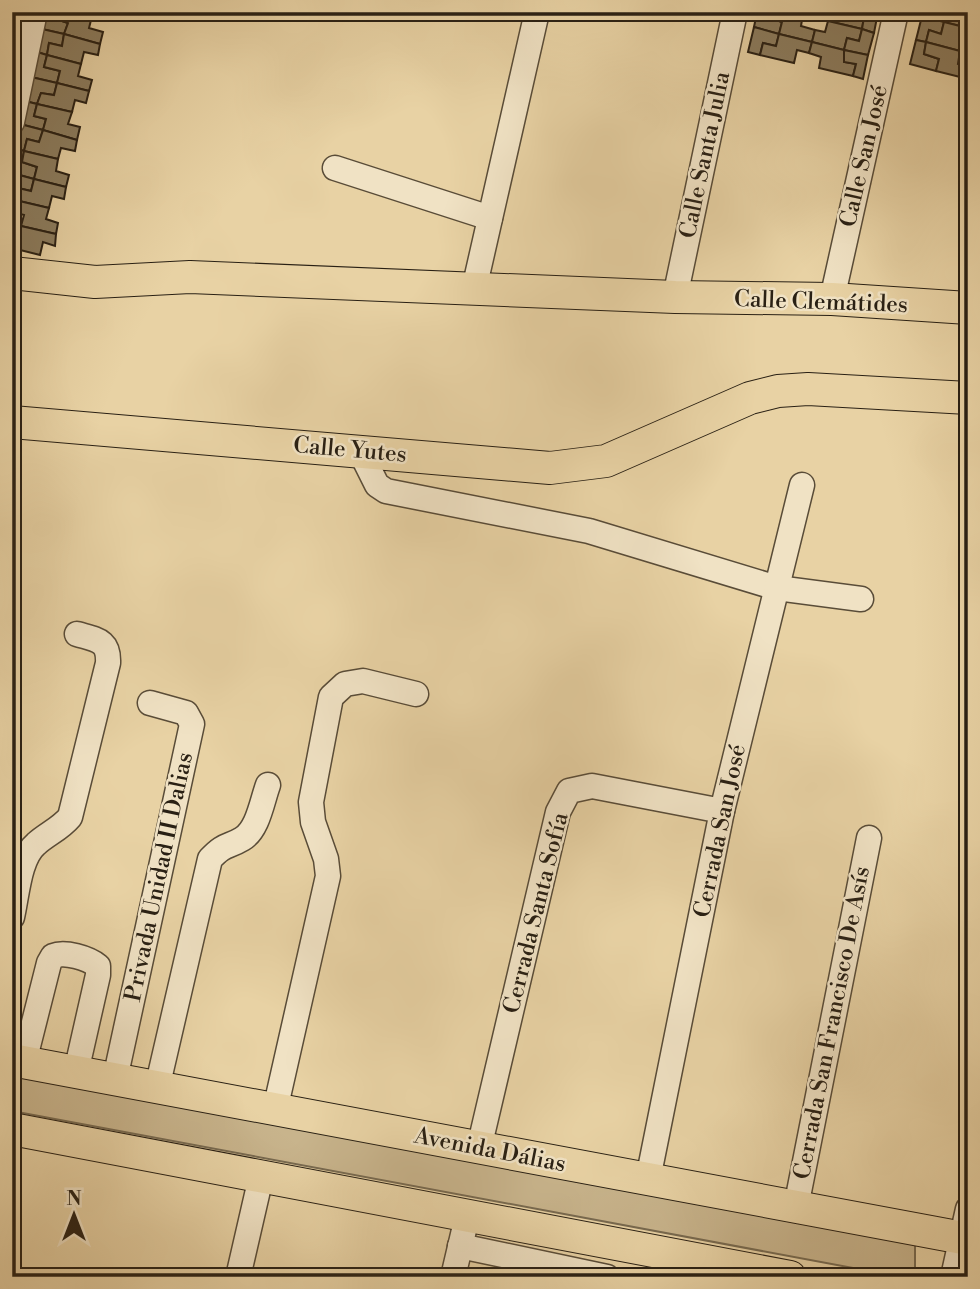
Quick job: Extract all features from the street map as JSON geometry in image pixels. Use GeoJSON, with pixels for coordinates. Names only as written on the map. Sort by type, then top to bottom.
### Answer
{"type":"FeatureCollection","features":[{"type":"Feature","properties":{"kind":"main road"},"geometry":{"type":"LineString","coordinates":[[12,273],[95,282],[190,277],[675,297]]}},
{"type":"Feature","properties":{"kind":"main road","name":"Calle Clemátides"},"geometry":{"type":"LineString","coordinates":[[675,297],[832,299],[968,308]]}},
{"type":"Feature","properties":{"kind":"main road","name":"Calle Yutes"},"geometry":{"type":"LineString","coordinates":[[12,422],[550,468],[583,466],[606,461],[750,398],[778,391],[808,389],[968,398]]}},
{"type":"Feature","properties":{"kind":"main road","name":"Avenida Dálias"},"geometry":{"type":"LineString","coordinates":[[18,1061],[796,1207],[966,1229]]}},
{"type":"Feature","properties":{"kind":"main road"},"geometry":{"type":"LineString","coordinates":[[12,1129],[784,1276]]}},
{"type":"Feature","properties":{"kind":"street"},"geometry":{"type":"LineString","coordinates":[[12,122],[36,12]]}},
{"type":"Feature","properties":{"kind":"street"},"geometry":{"type":"LineString","coordinates":[[474,289],[537,12]]}},
{"type":"Feature","properties":{"kind":"street","name":"Calle Santa Julia"},"geometry":{"type":"LineString","coordinates":[[675,297],[735,12]]}},
{"type":"Feature","properties":{"kind":"street","name":"Calle San José"},"geometry":{"type":"LineString","coordinates":[[832,299],[896,12]]}},
{"type":"Feature","properties":{"kind":"street"},"geometry":{"type":"LineString","coordinates":[[335,168],[489,218]]}},
{"type":"Feature","properties":{"kind":"street"},"geometry":{"type":"LineString","coordinates":[[360,451],[377,485],[386,492],[589,531],[778,588],[861,598]]}},
{"type":"Feature","properties":{"kind":"street","name":"Cerrada San José"},"geometry":{"type":"LineString","coordinates":[[648,1179],[722,811],[802,485]]}},
{"type":"Feature","properties":{"kind":"street"},"geometry":{"type":"LineString","coordinates":[[12,917],[27,856],[34,845],[59,830],[71,817],[108,663],[109,649],[103,642],[78,634]]}},
{"type":"Feature","properties":{"kind":"street"},"geometry":{"type":"LineString","coordinates":[[275,1110],[328,876],[326,859],[313,822],[311,802],[331,697],[345,684],[363,681],[416,694]]}},
{"type":"Feature","properties":{"kind":"street","name":"Privada Unidad II Dalias"},"geometry":{"type":"LineString","coordinates":[[115,1079],[192,724],[186,713],[150,703]]}},
{"type":"Feature","properties":{"kind":"street"},"geometry":{"type":"LineString","coordinates":[[157,1088],[210,859],[224,844],[242,839],[253,829],[268,785]]}},
{"type":"Feature","properties":{"kind":"street","name":"Cerrada Santa Sofía"},"geometry":{"type":"LineString","coordinates":[[480,1148],[558,812],[569,791],[592,786],[722,811]]}},
{"type":"Feature","properties":{"kind":"street","name":"Cerrada San Francisco De Asís"},"geometry":{"type":"LineString","coordinates":[[796,1207],[869,838]]}},
{"type":"Feature","properties":{"kind":"street"},"geometry":{"type":"LineString","coordinates":[[18,1061],[49,963],[53,956],[60,953],[92,961],[97,966],[98,975],[76,1072]]}},
{"type":"Feature","properties":{"kind":"street"},"geometry":{"type":"LineString","coordinates":[[245,1276],[261,1177]]}},
{"type":"Feature","properties":{"kind":"street"},"geometry":{"type":"LineString","coordinates":[[453,1277],[468,1215]]}},
{"type":"Feature","properties":{"kind":"street"},"geometry":{"type":"LineString","coordinates":[[953,1277],[966,1229]]}},
{"type":"Feature","properties":{"kind":"street"},"geometry":{"type":"LineString","coordinates":[[460,1246],[607,1277]]}},
{"type":"Feature","properties":{"kind":"shaded area"},"geometry":{"type":"Polygon","coordinates":[[[12,1070],[915,1242],[915,1268],[896,1276],[12,1111],[12,1070]]]}},
{"type":"Feature","properties":{"kind":"building"},"geometry":{"type":"Polygon","coordinates":[[[46,12],[57,12],[56,19],[68,23],[64,34],[42,29],[46,12]]]}},
{"type":"Feature","properties":{"kind":"building"},"geometry":{"type":"Polygon","coordinates":[[[57,12],[92,16],[89,28],[103,32],[100,44],[64,34],[68,23],[56,19],[57,12]]]}},
{"type":"Feature","properties":{"kind":"building"},"geometry":{"type":"Polygon","coordinates":[[[757,12],[768,12],[767,17],[782,22],[779,34],[754,27],[757,12]]]}},
{"type":"Feature","properties":{"kind":"building"},"geometry":{"type":"Polygon","coordinates":[[[768,12],[803,14],[801,26],[815,30],[812,42],[779,34],[782,22],[767,17],[768,12]]]}},
{"type":"Feature","properties":{"kind":"building"},"geometry":{"type":"Polygon","coordinates":[[[830,12],[852,12],[864,17],[862,29],[828,21],[830,12]]]}},
{"type":"Feature","properties":{"kind":"building"},"geometry":{"type":"Polygon","coordinates":[[[852,12],[878,12],[874,33],[862,29],[864,17],[852,12]]]}},
{"type":"Feature","properties":{"kind":"building"},"geometry":{"type":"Polygon","coordinates":[[[923,12],[947,12],[944,22],[922,16],[923,12]]]}},
{"type":"Feature","properties":{"kind":"building"},"geometry":{"type":"Polygon","coordinates":[[[947,12],[968,12],[968,28],[944,22],[947,12]]]}},
{"type":"Feature","properties":{"kind":"building"},"geometry":{"type":"Polygon","coordinates":[[[922,16],[944,22],[941,34],[929,30],[926,42],[916,40],[922,16]]]}},
{"type":"Feature","properties":{"kind":"building"},"geometry":{"type":"Polygon","coordinates":[[[828,21],[862,29],[859,41],[847,38],[844,50],[812,42],[815,30],[825,32],[828,21]]]}},
{"type":"Feature","properties":{"kind":"building"},"geometry":{"type":"Polygon","coordinates":[[[944,22],[968,28],[968,41],[963,40],[960,51],[926,42],[929,30],[941,34],[944,22]]]}},
{"type":"Feature","properties":{"kind":"building"},"geometry":{"type":"Polygon","coordinates":[[[754,27],[779,34],[776,46],[763,43],[760,55],[748,52],[754,27]]]}},
{"type":"Feature","properties":{"kind":"building"},"geometry":{"type":"Polygon","coordinates":[[[42,29],[64,34],[62,46],[49,43],[47,55],[37,52],[42,29]]]}},
{"type":"Feature","properties":{"kind":"building"},"geometry":{"type":"Polygon","coordinates":[[[862,29],[874,33],[868,55],[844,50],[847,38],[859,41],[862,29]]]}},
{"type":"Feature","properties":{"kind":"building"},"geometry":{"type":"Polygon","coordinates":[[[64,34],[100,44],[98,55],[84,52],[81,64],[47,55],[49,43],[62,46],[64,34]]]}},
{"type":"Feature","properties":{"kind":"building"},"geometry":{"type":"Polygon","coordinates":[[[779,34],[812,42],[809,53],[797,50],[794,63],[760,55],[763,43],[776,46],[779,34]]]}},
{"type":"Feature","properties":{"kind":"building"},"geometry":{"type":"Polygon","coordinates":[[[916,40],[926,42],[924,54],[939,59],[936,71],[910,64],[916,40]]]}},
{"type":"Feature","properties":{"kind":"building"},"geometry":{"type":"Polygon","coordinates":[[[812,42],[844,50],[844,62],[856,64],[853,76],[819,68],[821,57],[809,53],[812,42]]]}},
{"type":"Feature","properties":{"kind":"building"},"geometry":{"type":"Polygon","coordinates":[[[926,42],[960,51],[958,64],[968,66],[968,79],[936,71],[939,59],[924,54],[926,42]]]}},
{"type":"Feature","properties":{"kind":"building"},"geometry":{"type":"Polygon","coordinates":[[[844,50],[868,55],[863,79],[853,76],[856,64],[844,62],[844,50]]]}},
{"type":"Feature","properties":{"kind":"building"},"geometry":{"type":"Polygon","coordinates":[[[37,52],[47,55],[44,67],[60,71],[57,83],[31,77],[37,52]]]}},
{"type":"Feature","properties":{"kind":"building"},"geometry":{"type":"Polygon","coordinates":[[[47,55],[81,64],[78,76],[92,80],[89,91],[57,83],[60,71],[44,67],[47,55]]]}},
{"type":"Feature","properties":{"kind":"building"},"geometry":{"type":"Polygon","coordinates":[[[31,77],[57,83],[54,95],[41,93],[37,104],[25,101],[31,77]]]}},
{"type":"Feature","properties":{"kind":"building"},"geometry":{"type":"Polygon","coordinates":[[[57,83],[89,91],[86,103],[75,100],[72,112],[37,104],[41,93],[54,95],[57,83]]]}},
{"type":"Feature","properties":{"kind":"building"},"geometry":{"type":"Polygon","coordinates":[[[25,101],[37,104],[34,116],[46,119],[43,130],[20,124],[25,101]]]}},
{"type":"Feature","properties":{"kind":"building"},"geometry":{"type":"Polygon","coordinates":[[[37,104],[72,112],[68,124],[80,127],[77,140],[43,130],[46,119],[34,116],[37,104]]]}},
{"type":"Feature","properties":{"kind":"building"},"geometry":{"type":"Polygon","coordinates":[[[20,124],[43,130],[39,142],[27,139],[24,151],[14,148],[20,124]]]}},
{"type":"Feature","properties":{"kind":"building"},"geometry":{"type":"Polygon","coordinates":[[[43,130],[77,140],[75,151],[61,148],[58,159],[24,151],[27,139],[39,142],[43,130]]]}},
{"type":"Feature","properties":{"kind":"building"},"geometry":{"type":"Polygon","coordinates":[[[14,148],[24,151],[22,162],[37,167],[34,179],[12,173],[14,148]]]}},
{"type":"Feature","properties":{"kind":"building"},"geometry":{"type":"Polygon","coordinates":[[[24,151],[58,159],[56,171],[69,175],[66,187],[34,179],[37,167],[22,162],[24,151]]]}},
{"type":"Feature","properties":{"kind":"building"},"geometry":{"type":"Polygon","coordinates":[[[12,173],[34,179],[31,191],[18,188],[15,200],[12,173]]]}},
{"type":"Feature","properties":{"kind":"building"},"geometry":{"type":"Polygon","coordinates":[[[34,179],[66,187],[64,199],[52,196],[49,208],[15,200],[18,188],[31,191],[34,179]]]}},
{"type":"Feature","properties":{"kind":"building"},"geometry":{"type":"Polygon","coordinates":[[[15,200],[49,208],[46,219],[58,223],[56,234],[21,226],[24,215],[12,212],[15,200]]]}},
{"type":"Feature","properties":{"kind":"building"},"geometry":{"type":"Polygon","coordinates":[[[21,226],[56,234],[55,246],[43,242],[40,255],[12,248],[12,236],[18,237],[21,226]]]}}]}
